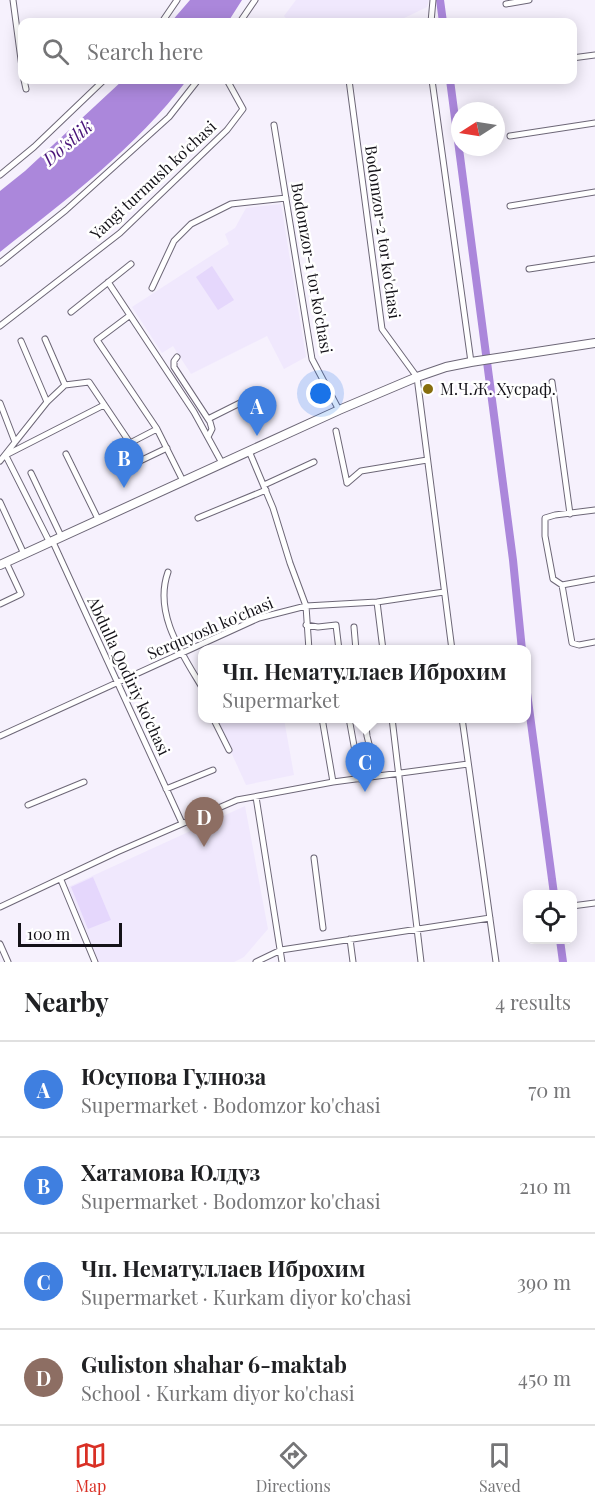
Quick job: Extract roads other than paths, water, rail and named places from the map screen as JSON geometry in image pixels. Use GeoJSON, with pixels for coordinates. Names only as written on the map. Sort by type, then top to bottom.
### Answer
{"type":"FeatureCollection","features":[{"type":"Feature","properties":{"kind":"street"},"geometry":{"type":"LineString","coordinates":[[13,0],[18,37]]}},
{"type":"Feature","properties":{"kind":"street"},"geometry":{"type":"LineString","coordinates":[[165,18],[177,0]]}},
{"type":"Feature","properties":{"kind":"street"},"geometry":{"type":"LineString","coordinates":[[243,18],[255,0]]}},
{"type":"Feature","properties":{"kind":"street"},"geometry":{"type":"LineString","coordinates":[[431,18],[433,0]]}},
{"type":"Feature","properties":{"kind":"street"},"geometry":{"type":"LineString","coordinates":[[506,4],[529,0]]}},
{"type":"Feature","properties":{"kind":"street"},"geometry":{"type":"LineString","coordinates":[[577,57],[595,55]]}},
{"type":"Feature","properties":{"kind":"street"},"geometry":{"type":"LineString","coordinates":[[25,84],[26,89]]}},
{"type":"Feature","properties":{"kind":"street"},"geometry":{"type":"LineString","coordinates":[[0,175],[34,147],[100,84]]}},
{"type":"Feature","properties":{"kind":"street"},"geometry":{"type":"LineString","coordinates":[[0,263],[66,210],[169,117],[195,84]]}},
{"type":"Feature","properties":{"kind":"street","name":"Yangi turmush ko'chasi"},"geometry":{"type":"LineString","coordinates":[[0,326],[120,232],[226,130],[243,109],[230,84]]}},
{"type":"Feature","properties":{"kind":"street","name":"Bodomzor-2 tor ko'chasi"},"geometry":{"type":"LineString","coordinates":[[350,84],[382,329],[417,377]]}},
{"type":"Feature","properties":{"kind":"street"},"geometry":{"type":"LineString","coordinates":[[433,84],[475,361]]}},
{"type":"Feature","properties":{"kind":"street"},"geometry":{"type":"LineString","coordinates":[[510,136],[595,123]]}},
{"type":"Feature","properties":{"kind":"street","name":"Bodomzor-1 tor ko'chasi"},"geometry":{"type":"LineString","coordinates":[[274,125],[312,359],[339,410]]}},
{"type":"Feature","properties":{"kind":"street"},"geometry":{"type":"LineString","coordinates":[[510,206],[595,192]]}},
{"type":"Feature","properties":{"kind":"street"},"geometry":{"type":"LineString","coordinates":[[152,288],[174,241],[191,224],[231,204],[286,198]]}},
{"type":"Feature","properties":{"kind":"street"},"geometry":{"type":"LineString","coordinates":[[529,269],[595,259]]}},
{"type":"Feature","properties":{"kind":"street"},"geometry":{"type":"LineString","coordinates":[[71,312],[130,264]]}},
{"type":"Feature","properties":{"kind":"street"},"geometry":{"type":"LineString","coordinates":[[108,282],[194,412],[222,463]]}},
{"type":"Feature","properties":{"kind":"street"},"geometry":{"type":"LineString","coordinates":[[129,316],[97,340],[157,429],[183,481]]}},
{"type":"Feature","properties":{"kind":"street"},"geometry":{"type":"LineString","coordinates":[[45,339],[65,386]]}},
{"type":"Feature","properties":{"kind":"street"},"geometry":{"type":"LineString","coordinates":[[21,341],[47,402]]}},
{"type":"Feature","properties":{"kind":"street"},"geometry":{"type":"LineString","coordinates":[[0,604],[21,594],[3,564],[339,410],[417,377],[447,367],[595,343]]}},
{"type":"Feature","properties":{"kind":"street"},"geometry":{"type":"LineString","coordinates":[[177,357],[174,367],[208,419],[212,429],[208,437]]}},
{"type":"Feature","properties":{"kind":"street"},"geometry":{"type":"LineString","coordinates":[[417,377],[451,645]]}},
{"type":"Feature","properties":{"kind":"street"},"geometry":{"type":"LineString","coordinates":[[3,458],[47,402],[65,386],[89,382],[130,443],[157,429]]}},
{"type":"Feature","properties":{"kind":"street"},"geometry":{"type":"LineString","coordinates":[[552,382],[570,514]]}},
{"type":"Feature","properties":{"kind":"street"},"geometry":{"type":"LineString","coordinates":[[208,419],[242,402]]}},
{"type":"Feature","properties":{"kind":"street"},"geometry":{"type":"LineString","coordinates":[[0,404],[15,442]]}},
{"type":"Feature","properties":{"kind":"street"},"geometry":{"type":"LineString","coordinates":[[3,458],[104,405]]}},
{"type":"Feature","properties":{"kind":"street"},"geometry":{"type":"LineString","coordinates":[[336,431],[347,483],[361,471],[427,460]]}},
{"type":"Feature","properties":{"kind":"street"},"geometry":{"type":"LineString","coordinates":[[118,471],[167,448]]}},
{"type":"Feature","properties":{"kind":"street"},"geometry":{"type":"LineString","coordinates":[[249,451],[265,488],[306,606],[308,645]]}},
{"type":"Feature","properties":{"kind":"street"},"geometry":{"type":"LineString","coordinates":[[66,454],[98,519]]}},
{"type":"Feature","properties":{"kind":"street","name":"Abdulla Qodiriy ko'chasi"},"geometry":{"type":"LineString","coordinates":[[3,458],[19,478],[51,541],[182,824]]}},
{"type":"Feature","properties":{"kind":"street"},"geometry":{"type":"LineString","coordinates":[[198,518],[265,488],[314,462]]}},
{"type":"Feature","properties":{"kind":"street"},"geometry":{"type":"LineString","coordinates":[[31,473],[61,536]]}},
{"type":"Feature","properties":{"kind":"street"},"geometry":{"type":"LineString","coordinates":[[0,502],[3,518],[24,554]]}},
{"type":"Feature","properties":{"kind":"street"},"geometry":{"type":"LineString","coordinates":[[595,510],[545,518],[545,536],[554,579],[562,585],[572,643],[579,645],[595,642]]}},
{"type":"Feature","properties":{"kind":"street"},"geometry":{"type":"LineString","coordinates":[[168,572],[164,592],[168,624],[198,680]]}},
{"type":"Feature","properties":{"kind":"street"},"geometry":{"type":"LineString","coordinates":[[562,585],[595,579]]}},
{"type":"Feature","properties":{"kind":"street","name":"Serquyosh ko'chasi"},"geometry":{"type":"LineString","coordinates":[[200,645],[259,618],[306,606],[377,602],[444,592]]}},
{"type":"Feature","properties":{"kind":"street"},"geometry":{"type":"LineString","coordinates":[[377,602],[382,645]]}},
{"type":"Feature","properties":{"kind":"street"},"geometry":{"type":"LineString","coordinates":[[306,625],[318,627],[336,625],[338,645]]}},
{"type":"Feature","properties":{"kind":"street"},"geometry":{"type":"LineString","coordinates":[[354,627],[356,645]]}},
{"type":"Feature","properties":{"kind":"street","name":"Serquyosh ko'chasi"},"geometry":{"type":"LineString","coordinates":[[0,736],[198,646]]}},
{"type":"Feature","properties":{"kind":"street"},"geometry":{"type":"LineString","coordinates":[[216,723],[229,750]]}},
{"type":"Feature","properties":{"kind":"street"},"geometry":{"type":"LineString","coordinates":[[323,723],[333,782]]}},
{"type":"Feature","properties":{"kind":"street"},"geometry":{"type":"LineString","coordinates":[[350,723],[360,779]]}},
{"type":"Feature","properties":{"kind":"street"},"geometry":{"type":"LineString","coordinates":[[365,723],[377,776]]}},
{"type":"Feature","properties":{"kind":"street"},"geometry":{"type":"LineString","coordinates":[[393,723],[421,962]]}},
{"type":"Feature","properties":{"kind":"street"},"geometry":{"type":"LineString","coordinates":[[463,723],[496,962]]}},
{"type":"Feature","properties":{"kind":"street"},"geometry":{"type":"LineString","coordinates":[[0,907],[237,800],[333,782],[468,764]]}},
{"type":"Feature","properties":{"kind":"street"},"geometry":{"type":"LineString","coordinates":[[166,789],[213,770]]}},
{"type":"Feature","properties":{"kind":"street"},"geometry":{"type":"LineString","coordinates":[[28,806],[84,782]]}},
{"type":"Feature","properties":{"kind":"street"},"geometry":{"type":"LineString","coordinates":[[256,797],[282,962]]}},
{"type":"Feature","properties":{"kind":"street"},"geometry":{"type":"LineString","coordinates":[[314,858],[323,928]]}},
{"type":"Feature","properties":{"kind":"street"},"geometry":{"type":"LineString","coordinates":[[61,880],[95,962]]}},
{"type":"Feature","properties":{"kind":"street"},"geometry":{"type":"LineString","coordinates":[[577,905],[595,903]]}},
{"type":"Feature","properties":{"kind":"street"},"geometry":{"type":"LineString","coordinates":[[256,962],[281,951],[490,918]]}},
{"type":"Feature","properties":{"kind":"street"},"geometry":{"type":"LineString","coordinates":[[350,939],[353,962]]}},
{"type":"Feature","properties":{"kind":"street"},"geometry":{"type":"LineString","coordinates":[[0,944],[8,962]]}},
{"type":"Feature","properties":{"kind":"water"},"geometry":{"type":"Polygon","coordinates":[[[190,0],[242,0],[231,18],[174,18],[190,0]]]}},
{"type":"Feature","properties":{"kind":"water","name":"Do'stlik"},"geometry":{"type":"Polygon","coordinates":[[[119,84],[184,84],[146,128],[100,172],[0,252],[0,191],[25,171],[119,84]]]}},
{"type":"Feature","properties":{"kind":"waterway"},"geometry":{"type":"LineString","coordinates":[[440,0],[442,18]]}},
{"type":"Feature","properties":{"kind":"waterway"},"geometry":{"type":"LineString","coordinates":[[451,84],[513,560],[522,645]]}},
{"type":"Feature","properties":{"kind":"waterway"},"geometry":{"type":"LineString","coordinates":[[531,723],[553,890]]}},
{"type":"Feature","properties":{"kind":"waterway"},"geometry":{"type":"LineString","coordinates":[[561,944],[563,962]]}},
{"type":"Feature","properties":{"kind":"place","name":"М.Ч.Ж. Хусраф."},"geometry":{"type":"Point","coordinates":[428,389]}},
{"type":"Feature","properties":{"kind":"place","name":"Юсупова Гулноза"},"geometry":{"type":"Point","coordinates":[257,436]}},
{"type":"Feature","properties":{"kind":"place","name":"Хатамова Юлдуз"},"geometry":{"type":"Point","coordinates":[124,488]}},
{"type":"Feature","properties":{"kind":"place","name":"Чп. Нематуллаев Иброхим"},"geometry":{"type":"Point","coordinates":[365,792]}},
{"type":"Feature","properties":{"kind":"place","name":"Guliston shahar 6-maktab"},"geometry":{"type":"Point","coordinates":[204,847]}}]}
